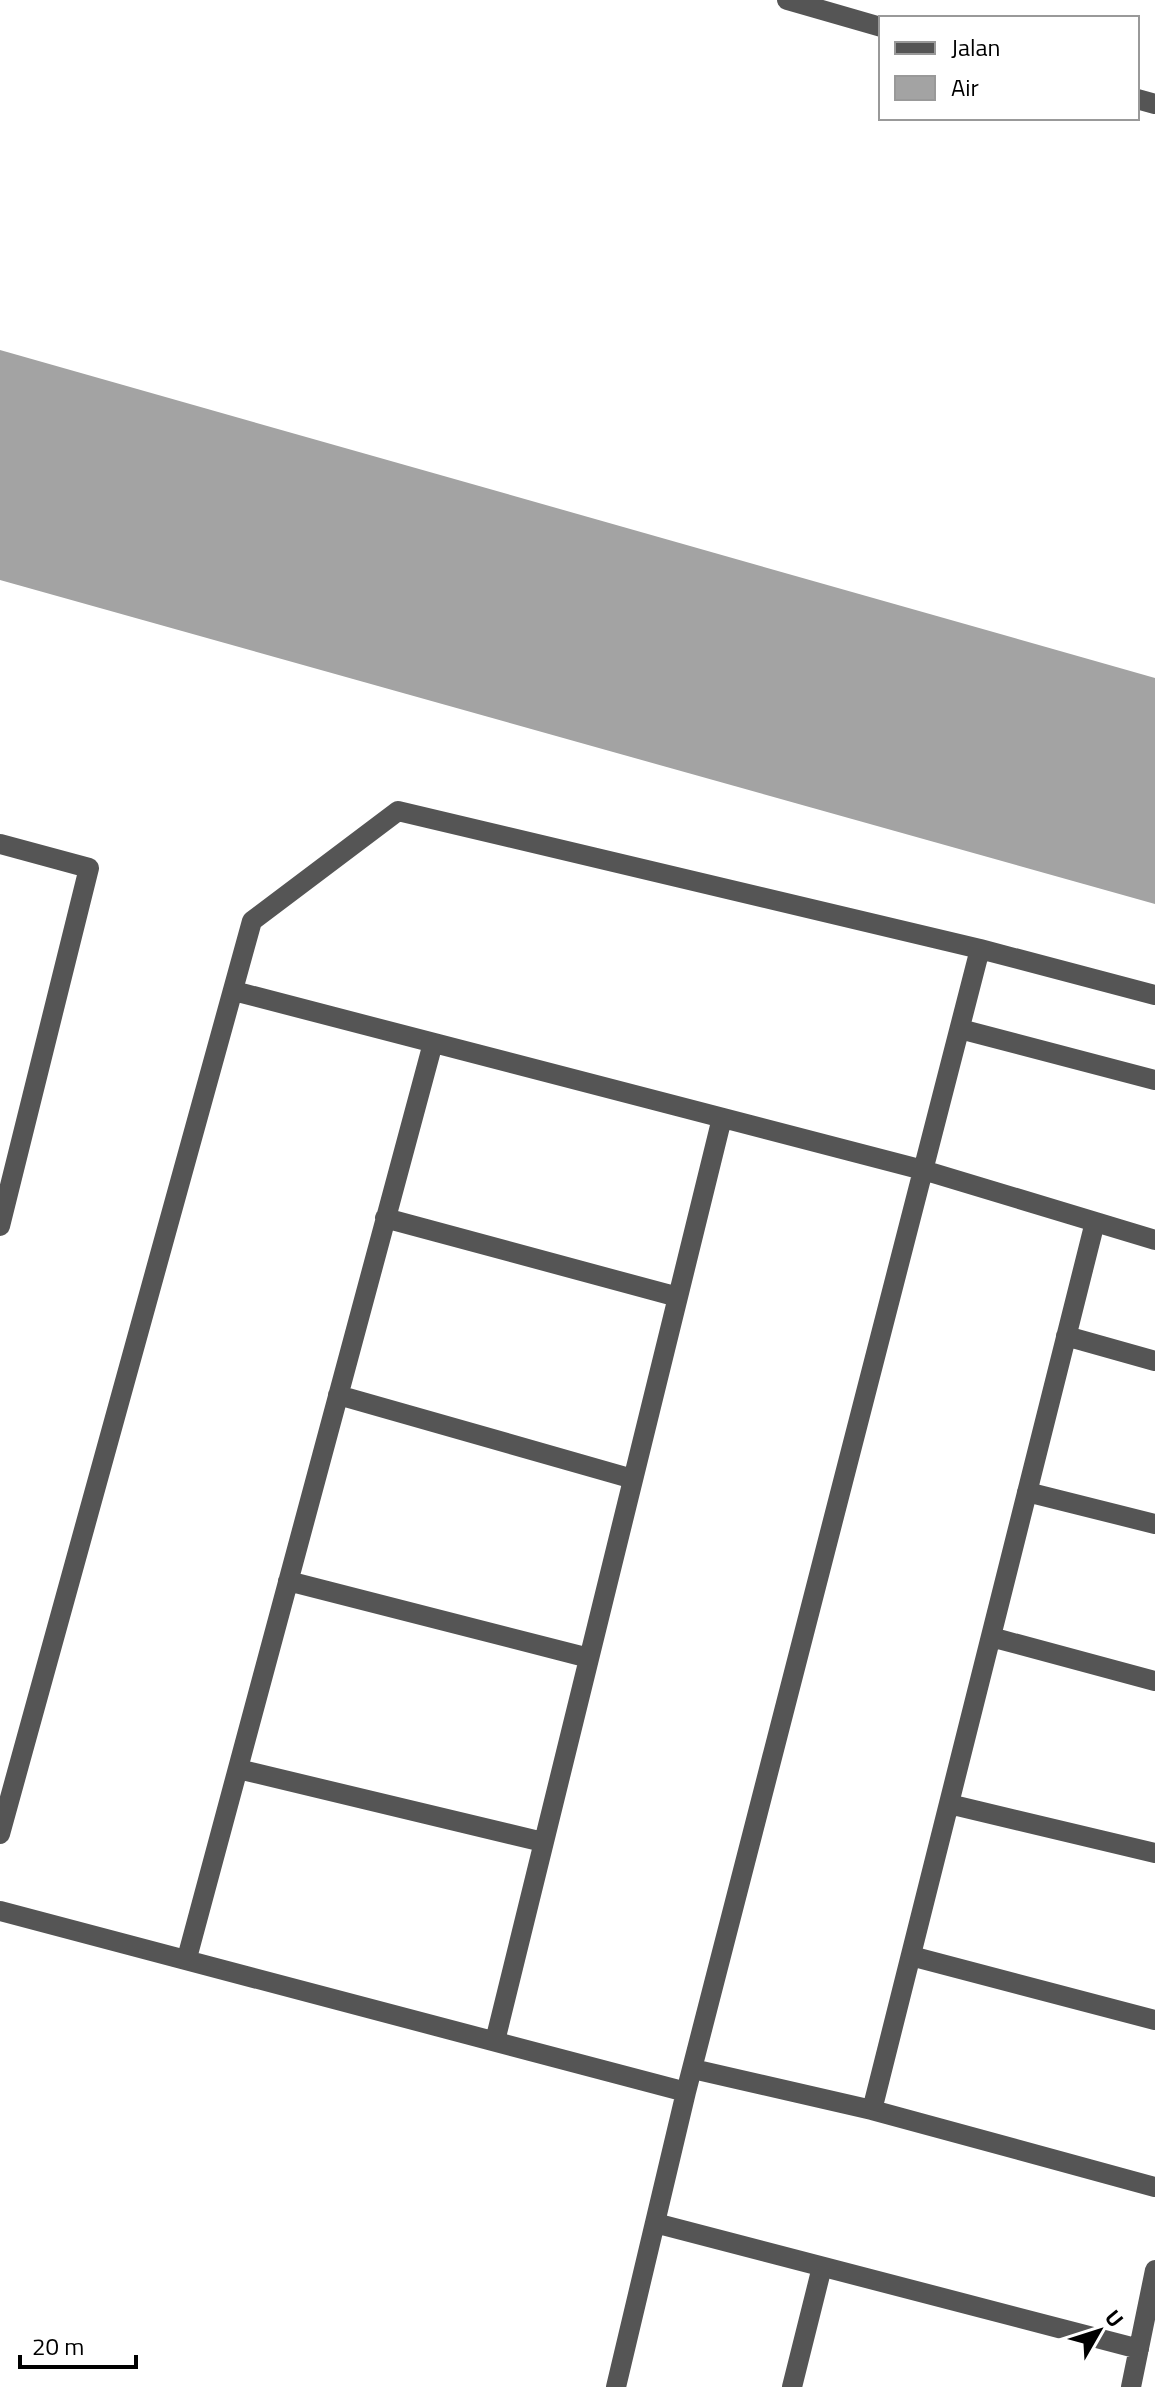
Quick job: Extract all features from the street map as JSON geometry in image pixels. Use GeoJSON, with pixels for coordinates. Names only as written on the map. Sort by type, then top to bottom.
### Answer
{"type":"FeatureCollection","features":[{"type":"Feature","properties":{"kind":"street"},"geometry":{"type":"LineString","coordinates":[[787,0],[879,26]]}},
{"type":"Feature","properties":{"kind":"street"},"geometry":{"type":"LineString","coordinates":[[0,1834],[252,921],[398,811],[980,949],[1155,995]]}},
{"type":"Feature","properties":{"kind":"street"},"geometry":{"type":"LineString","coordinates":[[0,844],[89,868],[0,1226]]}},
{"type":"Feature","properties":{"kind":"street"},"geometry":{"type":"LineString","coordinates":[[616,2387],[686,2092],[980,949]]}},
{"type":"Feature","properties":{"kind":"street"},"geometry":{"type":"LineString","coordinates":[[234,991],[923,1170],[1155,1240]]}},
{"type":"Feature","properties":{"kind":"street"},"geometry":{"type":"LineString","coordinates":[[960,1029],[1155,1080]]}},
{"type":"Feature","properties":{"kind":"street"},"geometry":{"type":"LineString","coordinates":[[187,1958],[433,1043]]}},
{"type":"Feature","properties":{"kind":"street"},"geometry":{"type":"LineString","coordinates":[[495,2041],[722,1118]]}},
{"type":"Feature","properties":{"kind":"street"},"geometry":{"type":"LineString","coordinates":[[385,1218],[678,1297]]}},
{"type":"Feature","properties":{"kind":"street"},"geometry":{"type":"LineString","coordinates":[[872,2110],[1095,1222]]}},
{"type":"Feature","properties":{"kind":"street"},"geometry":{"type":"LineString","coordinates":[[1066,1336],[1155,1361]]}},
{"type":"Feature","properties":{"kind":"street"},"geometry":{"type":"LineString","coordinates":[[338,1395],[633,1479]]}},
{"type":"Feature","properties":{"kind":"street"},"geometry":{"type":"LineString","coordinates":[[1027,1492],[1155,1524]]}},
{"type":"Feature","properties":{"kind":"street"},"geometry":{"type":"LineString","coordinates":[[288,1581],[589,1658]]}},
{"type":"Feature","properties":{"kind":"street"},"geometry":{"type":"LineString","coordinates":[[991,1637],[1155,1681]]}},
{"type":"Feature","properties":{"kind":"street"},"geometry":{"type":"LineString","coordinates":[[238,1769],[543,1842]]}},
{"type":"Feature","properties":{"kind":"street"},"geometry":{"type":"LineString","coordinates":[[949,1804],[1155,1853]]}},
{"type":"Feature","properties":{"kind":"street"},"geometry":{"type":"LineString","coordinates":[[0,1911],[686,2092]]}},
{"type":"Feature","properties":{"kind":"street"},"geometry":{"type":"LineString","coordinates":[[911,1956],[1155,2020]]}},
{"type":"Feature","properties":{"kind":"street"},"geometry":{"type":"LineString","coordinates":[[693,2069],[872,2110],[1155,2187]]}},
{"type":"Feature","properties":{"kind":"street"},"geometry":{"type":"LineString","coordinates":[[655,2223],[1139,2349]]}},
{"type":"Feature","properties":{"kind":"street"},"geometry":{"type":"LineString","coordinates":[[792,2387],[822,2267]]}},
{"type":"Feature","properties":{"kind":"street"},"geometry":{"type":"LineString","coordinates":[[1131,2387],[1155,2270]]}},
{"type":"Feature","properties":{"kind":"water"},"geometry":{"type":"Polygon","coordinates":[[[0,350],[1155,678],[1155,904],[0,580],[0,350]]]}}]}
